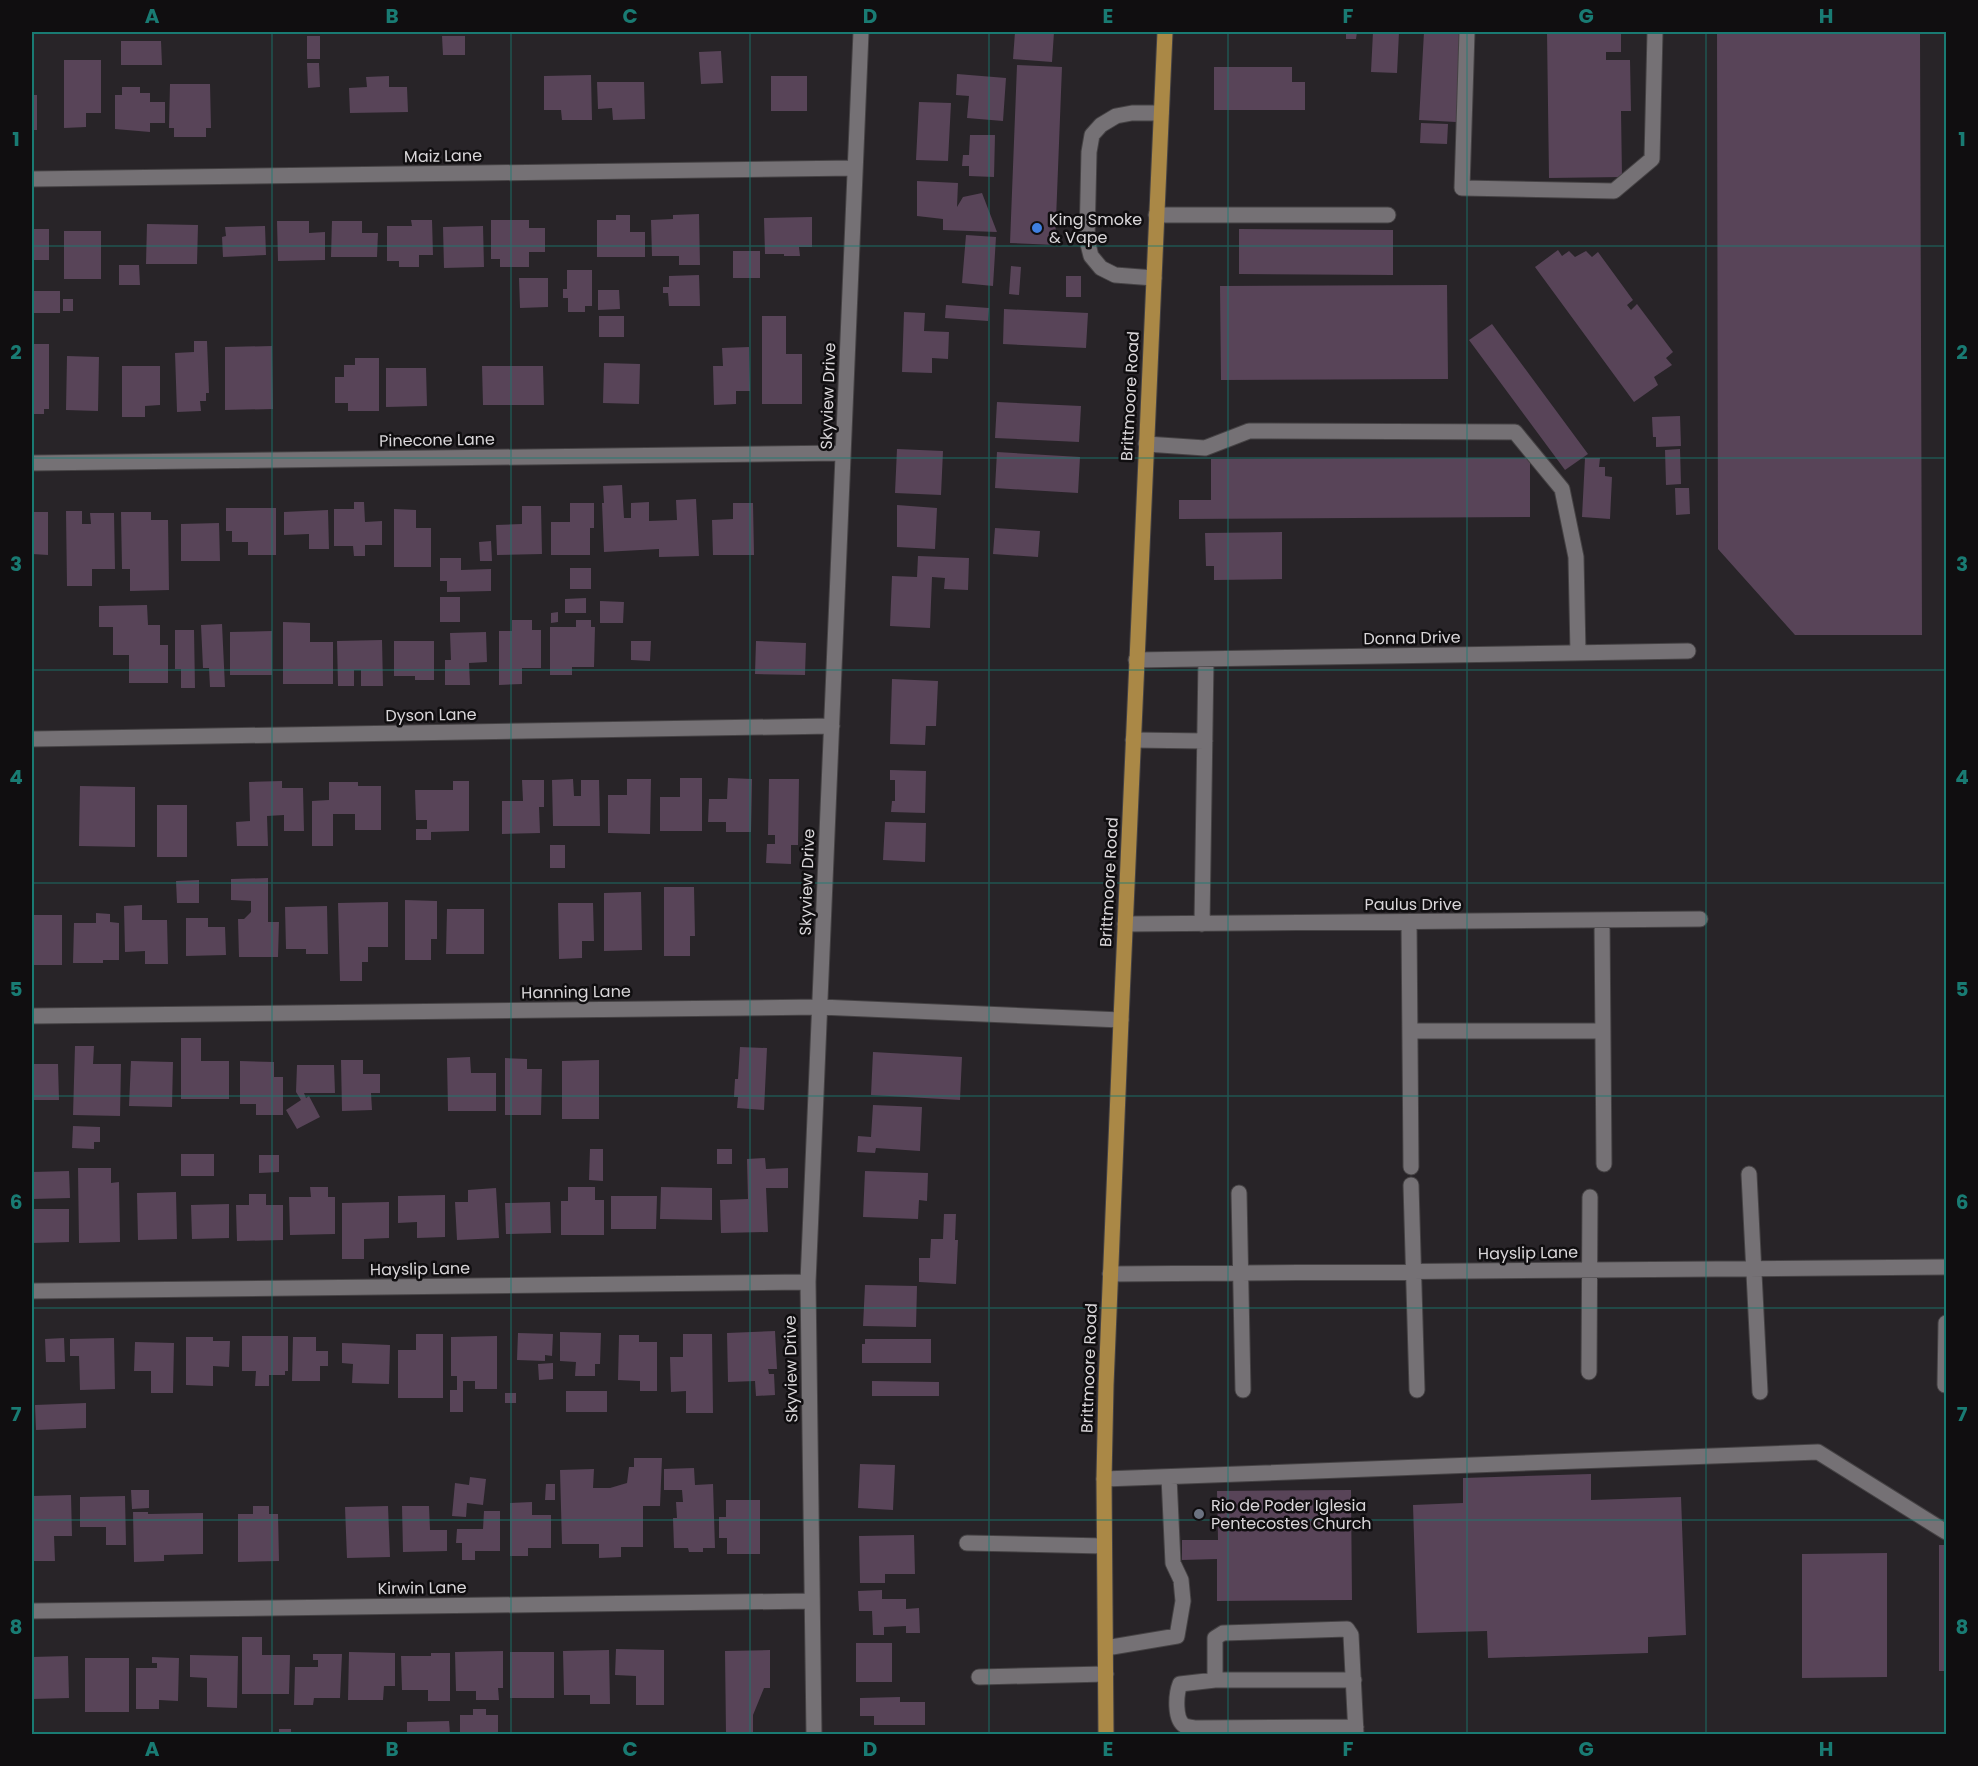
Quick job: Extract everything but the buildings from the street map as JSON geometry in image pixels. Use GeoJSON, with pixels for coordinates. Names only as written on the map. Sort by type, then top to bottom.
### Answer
{"type":"FeatureCollection","features":[{"type":"Feature","properties":{"kind":"main road","name":"Brittmoore Road"},"geometry":{"type":"LineString","coordinates":[[1106,1734],[1104,1479],[1110,1274],[1165,32]]}},
{"type":"Feature","properties":{"kind":"street","name":"Skyview Drive"},"geometry":{"type":"LineString","coordinates":[[814,1734],[808,1282],[861,32]]}},
{"type":"Feature","properties":{"kind":"street"},"geometry":{"type":"LineString","coordinates":[[1467,32],[1462,188],[1614,191],[1652,159],[1655,32]]}},
{"type":"Feature","properties":{"kind":"street"},"geometry":{"type":"LineString","coordinates":[[1154,278],[1115,275],[1101,268],[1091,256],[1087,240],[1089,152],[1092,135],[1101,124],[1116,116],[1132,113],[1161,113]]}},
{"type":"Feature","properties":{"kind":"street","name":"Maiz Lane"},"geometry":{"type":"LineString","coordinates":[[32,179],[855,168]]}},
{"type":"Feature","properties":{"kind":"street"},"geometry":{"type":"LineString","coordinates":[[1156,215],[1388,215]]}},
{"type":"Feature","properties":{"kind":"street"},"geometry":{"type":"LineString","coordinates":[[1146,444],[1205,448],[1249,431],[1515,432],[1562,489],[1576,557],[1578,653]]}},
{"type":"Feature","properties":{"kind":"street","name":"Pinecone Lane"},"geometry":{"type":"LineString","coordinates":[[32,464],[843,453]]}},
{"type":"Feature","properties":{"kind":"street","name":"Donna Drive"},"geometry":{"type":"LineString","coordinates":[[1136,660],[1688,651]]}},
{"type":"Feature","properties":{"kind":"street"},"geometry":{"type":"LineString","coordinates":[[1202,924],[1206,659]]}},
{"type":"Feature","properties":{"kind":"street","name":"Dyson Lane"},"geometry":{"type":"LineString","coordinates":[[32,739],[832,726]]}},
{"type":"Feature","properties":{"kind":"street"},"geometry":{"type":"LineString","coordinates":[[1133,740],[1205,741]]}},
{"type":"Feature","properties":{"kind":"street"},"geometry":{"type":"LineString","coordinates":[[1602,920],[1604,1164]]}},
{"type":"Feature","properties":{"kind":"street","name":"Paulus Drive"},"geometry":{"type":"LineString","coordinates":[[1125,924],[1700,920]]}},
{"type":"Feature","properties":{"kind":"street"},"geometry":{"type":"LineString","coordinates":[[1409,922],[1411,1167]]}},
{"type":"Feature","properties":{"kind":"street","name":"Hanning Lane"},"geometry":{"type":"LineString","coordinates":[[32,1016],[820,1007],[1121,1020]]}},
{"type":"Feature","properties":{"kind":"street"},"geometry":{"type":"LineString","coordinates":[[1410,1031],[1603,1031]]}},
{"type":"Feature","properties":{"kind":"street"},"geometry":{"type":"LineString","coordinates":[[1749,1174],[1760,1392]]}},
{"type":"Feature","properties":{"kind":"street"},"geometry":{"type":"LineString","coordinates":[[1411,1185],[1417,1390]]}},
{"type":"Feature","properties":{"kind":"street"},"geometry":{"type":"LineString","coordinates":[[1239,1193],[1243,1390]]}},
{"type":"Feature","properties":{"kind":"street"},"geometry":{"type":"LineString","coordinates":[[1589,1372],[1590,1197]]}},
{"type":"Feature","properties":{"kind":"street","name":"Hayslip Lane"},"geometry":{"type":"LineString","coordinates":[[1110,1274],[1947,1267]]}},
{"type":"Feature","properties":{"kind":"street","name":"Hayslip Lane"},"geometry":{"type":"LineString","coordinates":[[32,1292],[808,1282]]}},
{"type":"Feature","properties":{"kind":"street"},"geometry":{"type":"LineString","coordinates":[[1945,1385],[1947,1323]]}},
{"type":"Feature","properties":{"kind":"street"},"geometry":{"type":"LineString","coordinates":[[1104,1479],[1818,1452],[1947,1532]]}},
{"type":"Feature","properties":{"kind":"street"},"geometry":{"type":"LineString","coordinates":[[1106,1648],[1176,1636],[1183,1601],[1181,1580],[1173,1563],[1169,1477]]}},
{"type":"Feature","properties":{"kind":"street"},"geometry":{"type":"LineString","coordinates":[[968,1543],[1104,1546]]}},
{"type":"Feature","properties":{"kind":"street","name":"Kirwin Lane"},"geometry":{"type":"LineString","coordinates":[[32,1611],[812,1601]]}},
{"type":"Feature","properties":{"kind":"street"},"geometry":{"type":"LineString","coordinates":[[1215,1680],[1214,1646],[1218,1634],[1343,1628],[1351,1635],[1354,1680],[1356,1731],[1195,1728],[1184,1725],[1179,1719],[1178,1709],[1180,1684],[1215,1680],[1354,1680]]}},
{"type":"Feature","properties":{"kind":"street"},"geometry":{"type":"LineString","coordinates":[[979,1677],[1106,1674]]}},
{"type":"Feature","properties":{"kind":"place","name":"King Smoke & Vape"},"geometry":{"type":"Point","coordinates":[1037,228]}},
{"type":"Feature","properties":{"kind":"place","name":"Rio de Poder Iglesia Pentecostes Church"},"geometry":{"type":"Point","coordinates":[1199,1514]}}]}
